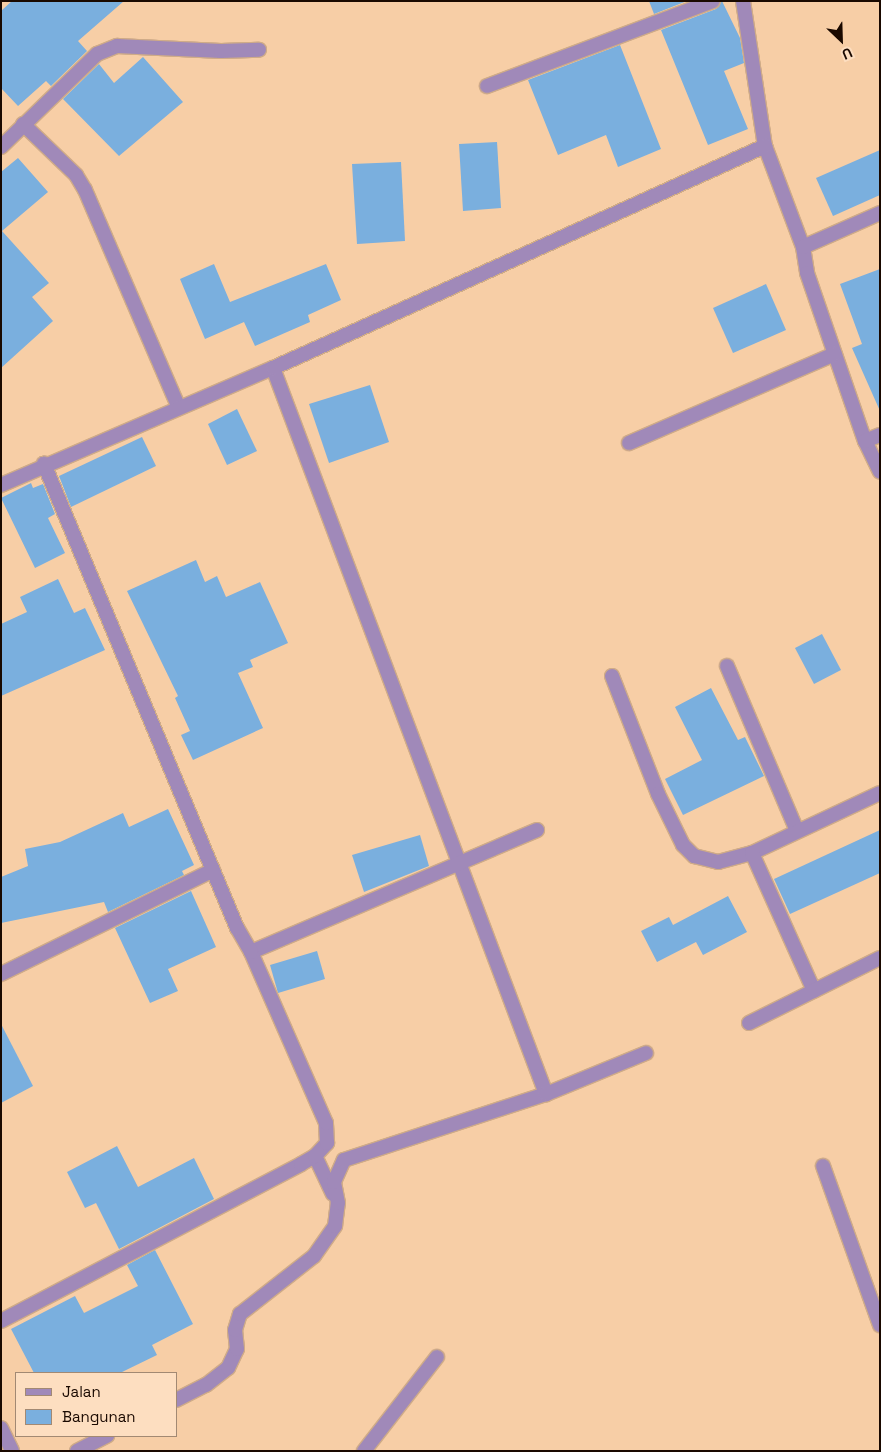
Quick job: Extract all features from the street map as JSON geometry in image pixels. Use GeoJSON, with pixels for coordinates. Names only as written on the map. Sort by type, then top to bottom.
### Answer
{"type":"FeatureCollection","features":[{"type":"Feature","properties":{"kind":"street"},"geometry":{"type":"LineString","coordinates":[[487,86],[713,1]]}},
{"type":"Feature","properties":{"kind":"street"},"geometry":{"type":"LineString","coordinates":[[743,1],[765,146],[803,248],[807,273],[865,440],[880,472]]}},
{"type":"Feature","properties":{"kind":"street"},"geometry":{"type":"LineString","coordinates":[[1,148],[23,124],[97,54],[117,46],[221,51],[259,50]]}},
{"type":"Feature","properties":{"kind":"street"},"geometry":{"type":"LineString","coordinates":[[23,124],[76,175],[85,190],[178,408]]}},
{"type":"Feature","properties":{"kind":"street"},"geometry":{"type":"LineString","coordinates":[[1,485],[44,464],[273,368],[765,146]]}},
{"type":"Feature","properties":{"kind":"street"},"geometry":{"type":"LineString","coordinates":[[803,248],[880,213]]}},
{"type":"Feature","properties":{"kind":"street"},"geometry":{"type":"LineString","coordinates":[[630,443],[835,354]]}},
{"type":"Feature","properties":{"kind":"street"},"geometry":{"type":"LineString","coordinates":[[273,368],[457,864],[546,1094]]}},
{"type":"Feature","properties":{"kind":"street"},"geometry":{"type":"LineString","coordinates":[[865,440],[880,435]]}},
{"type":"Feature","properties":{"kind":"street"},"geometry":{"type":"LineString","coordinates":[[1,1321],[315,1156],[327,1143],[326,1123],[252,952],[237,928],[44,464]]}},
{"type":"Feature","properties":{"kind":"street"},"geometry":{"type":"LineString","coordinates":[[727,666],[797,831]]}},
{"type":"Feature","properties":{"kind":"street"},"geometry":{"type":"LineString","coordinates":[[612,676],[658,794],[683,845],[694,856],[718,862],[752,853],[880,792]]}},
{"type":"Feature","properties":{"kind":"street"},"geometry":{"type":"LineString","coordinates":[[252,952],[537,830]]}},
{"type":"Feature","properties":{"kind":"street"},"geometry":{"type":"LineString","coordinates":[[752,853],[814,991]]}},
{"type":"Feature","properties":{"kind":"street"},"geometry":{"type":"LineString","coordinates":[[1,974],[213,870]]}},
{"type":"Feature","properties":{"kind":"street"},"geometry":{"type":"LineString","coordinates":[[749,1023],[880,958]]}},
{"type":"Feature","properties":{"kind":"street"},"geometry":{"type":"LineString","coordinates":[[178,1399],[206,1385],[228,1368],[237,1350],[235,1330],[240,1314],[314,1256],[335,1226],[338,1203],[334,1182],[344,1160],[546,1094],[646,1053]]}},
{"type":"Feature","properties":{"kind":"street"},"geometry":{"type":"LineString","coordinates":[[315,1156],[338,1203]]}},
{"type":"Feature","properties":{"kind":"street"},"geometry":{"type":"LineString","coordinates":[[823,1166],[880,1326]]}},
{"type":"Feature","properties":{"kind":"street"},"geometry":{"type":"LineString","coordinates":[[364,1451],[437,1357]]}},
{"type":"Feature","properties":{"kind":"street"},"geometry":{"type":"LineString","coordinates":[[1,1428],[12,1451]]}},
{"type":"Feature","properties":{"kind":"street"},"geometry":{"type":"LineString","coordinates":[[78,1451],[105,1437]]}},
{"type":"Feature","properties":{"kind":"building"},"geometry":{"type":"Polygon","coordinates":[[[12,1],[124,1],[78,41],[87,51],[51,86],[46,81],[18,106],[1,88],[1,11],[12,1]]]}},
{"type":"Feature","properties":{"kind":"building"},"geometry":{"type":"Polygon","coordinates":[[[649,1],[687,1],[654,14],[649,1]]]}},
{"type":"Feature","properties":{"kind":"building"},"geometry":{"type":"Polygon","coordinates":[[[722,1],[740,38],[744,63],[724,71],[748,129],[708,145],[661,30],[716,9],[722,1]]]}},
{"type":"Feature","properties":{"kind":"building"},"geometry":{"type":"Polygon","coordinates":[[[620,45],[661,149],[618,167],[606,135],[558,155],[528,80],[620,45]]]}},
{"type":"Feature","properties":{"kind":"building"},"geometry":{"type":"Polygon","coordinates":[[[143,57],[183,102],[119,156],[63,99],[99,64],[114,83],[143,57]]]}},
{"type":"Feature","properties":{"kind":"building"},"geometry":{"type":"Polygon","coordinates":[[[497,142],[501,208],[463,211],[459,144],[497,142]]]}},
{"type":"Feature","properties":{"kind":"building"},"geometry":{"type":"Polygon","coordinates":[[[880,150],[880,195],[833,216],[816,178],[880,150]]]}},
{"type":"Feature","properties":{"kind":"building"},"geometry":{"type":"Polygon","coordinates":[[[18,158],[48,192],[2,231],[49,283],[32,297],[53,321],[1,368],[1,172],[18,158]]]}},
{"type":"Feature","properties":{"kind":"building"},"geometry":{"type":"Polygon","coordinates":[[[401,162],[405,241],[357,244],[352,164],[401,162]]]}},
{"type":"Feature","properties":{"kind":"building"},"geometry":{"type":"Polygon","coordinates":[[[214,264],[230,302],[326,264],[341,300],[308,315],[310,322],[255,346],[244,322],[205,339],[180,279],[214,264]]]}},
{"type":"Feature","properties":{"kind":"building"},"geometry":{"type":"Polygon","coordinates":[[[880,269],[880,411],[852,348],[862,344],[840,284],[880,269]]]}},
{"type":"Feature","properties":{"kind":"building"},"geometry":{"type":"Polygon","coordinates":[[[766,284],[786,330],[733,353],[713,308],[766,284]]]}},
{"type":"Feature","properties":{"kind":"building"},"geometry":{"type":"Polygon","coordinates":[[[370,385],[389,442],[329,463],[309,404],[370,385]]]}},
{"type":"Feature","properties":{"kind":"building"},"geometry":{"type":"Polygon","coordinates":[[[237,409],[257,451],[227,465],[208,424],[237,409]]]}},
{"type":"Feature","properties":{"kind":"building"},"geometry":{"type":"Polygon","coordinates":[[[142,437],[156,466],[71,507],[59,476],[142,437]]]}},
{"type":"Feature","properties":{"kind":"building"},"geometry":{"type":"Polygon","coordinates":[[[31,483],[33,488],[43,484],[55,514],[48,518],[65,553],[35,568],[1,498],[31,483]]]}},
{"type":"Feature","properties":{"kind":"building"},"geometry":{"type":"Polygon","coordinates":[[[196,560],[205,582],[217,576],[226,597],[260,582],[288,643],[250,660],[253,667],[238,673],[263,728],[193,760],[181,735],[190,731],[175,698],[178,696],[127,591],[196,560]]]}},
{"type":"Feature","properties":{"kind":"building"},"geometry":{"type":"Polygon","coordinates":[[[58,579],[74,613],[85,608],[105,650],[1,696],[1,624],[27,612],[20,597],[58,579]]]}},
{"type":"Feature","properties":{"kind":"building"},"geometry":{"type":"Polygon","coordinates":[[[822,634],[841,670],[814,684],[795,648],[822,634]]]}},
{"type":"Feature","properties":{"kind":"building"},"geometry":{"type":"Polygon","coordinates":[[[711,688],[738,740],[745,737],[764,776],[683,815],[665,779],[702,760],[675,707],[711,688]]]}},
{"type":"Feature","properties":{"kind":"building"},"geometry":{"type":"Polygon","coordinates":[[[168,809],[194,865],[182,871],[184,875],[108,912],[104,902],[1,923],[1,877],[28,866],[25,849],[60,842],[123,813],[129,827],[168,809]]]}},
{"type":"Feature","properties":{"kind":"building"},"geometry":{"type":"Polygon","coordinates":[[[880,830],[880,873],[790,914],[774,879],[880,830]]]}},
{"type":"Feature","properties":{"kind":"building"},"geometry":{"type":"Polygon","coordinates":[[[420,835],[429,866],[364,892],[352,855],[420,835]]]}},
{"type":"Feature","properties":{"kind":"building"},"geometry":{"type":"Polygon","coordinates":[[[191,891],[216,947],[168,969],[178,991],[150,1003],[115,928],[191,891]]]}},
{"type":"Feature","properties":{"kind":"building"},"geometry":{"type":"Polygon","coordinates":[[[728,896],[747,932],[703,955],[696,942],[657,962],[641,931],[669,917],[673,925],[728,896]]]}},
{"type":"Feature","properties":{"kind":"building"},"geometry":{"type":"Polygon","coordinates":[[[317,951],[325,979],[278,993],[270,965],[317,951]]]}},
{"type":"Feature","properties":{"kind":"building"},"geometry":{"type":"Polygon","coordinates":[[[1,1024],[33,1086],[1,1103],[1,1024]]]}},
{"type":"Feature","properties":{"kind":"building"},"geometry":{"type":"Polygon","coordinates":[[[117,1146],[138,1187],[194,1158],[214,1199],[119,1249],[96,1203],[85,1208],[67,1172],[117,1146]]]}},
{"type":"Feature","properties":{"kind":"building"},"geometry":{"type":"Polygon","coordinates":[[[155,1250],[193,1324],[152,1345],[157,1355],[122,1372],[33,1372],[11,1329],[75,1296],[84,1313],[138,1286],[127,1265],[155,1250]]]}}]}
